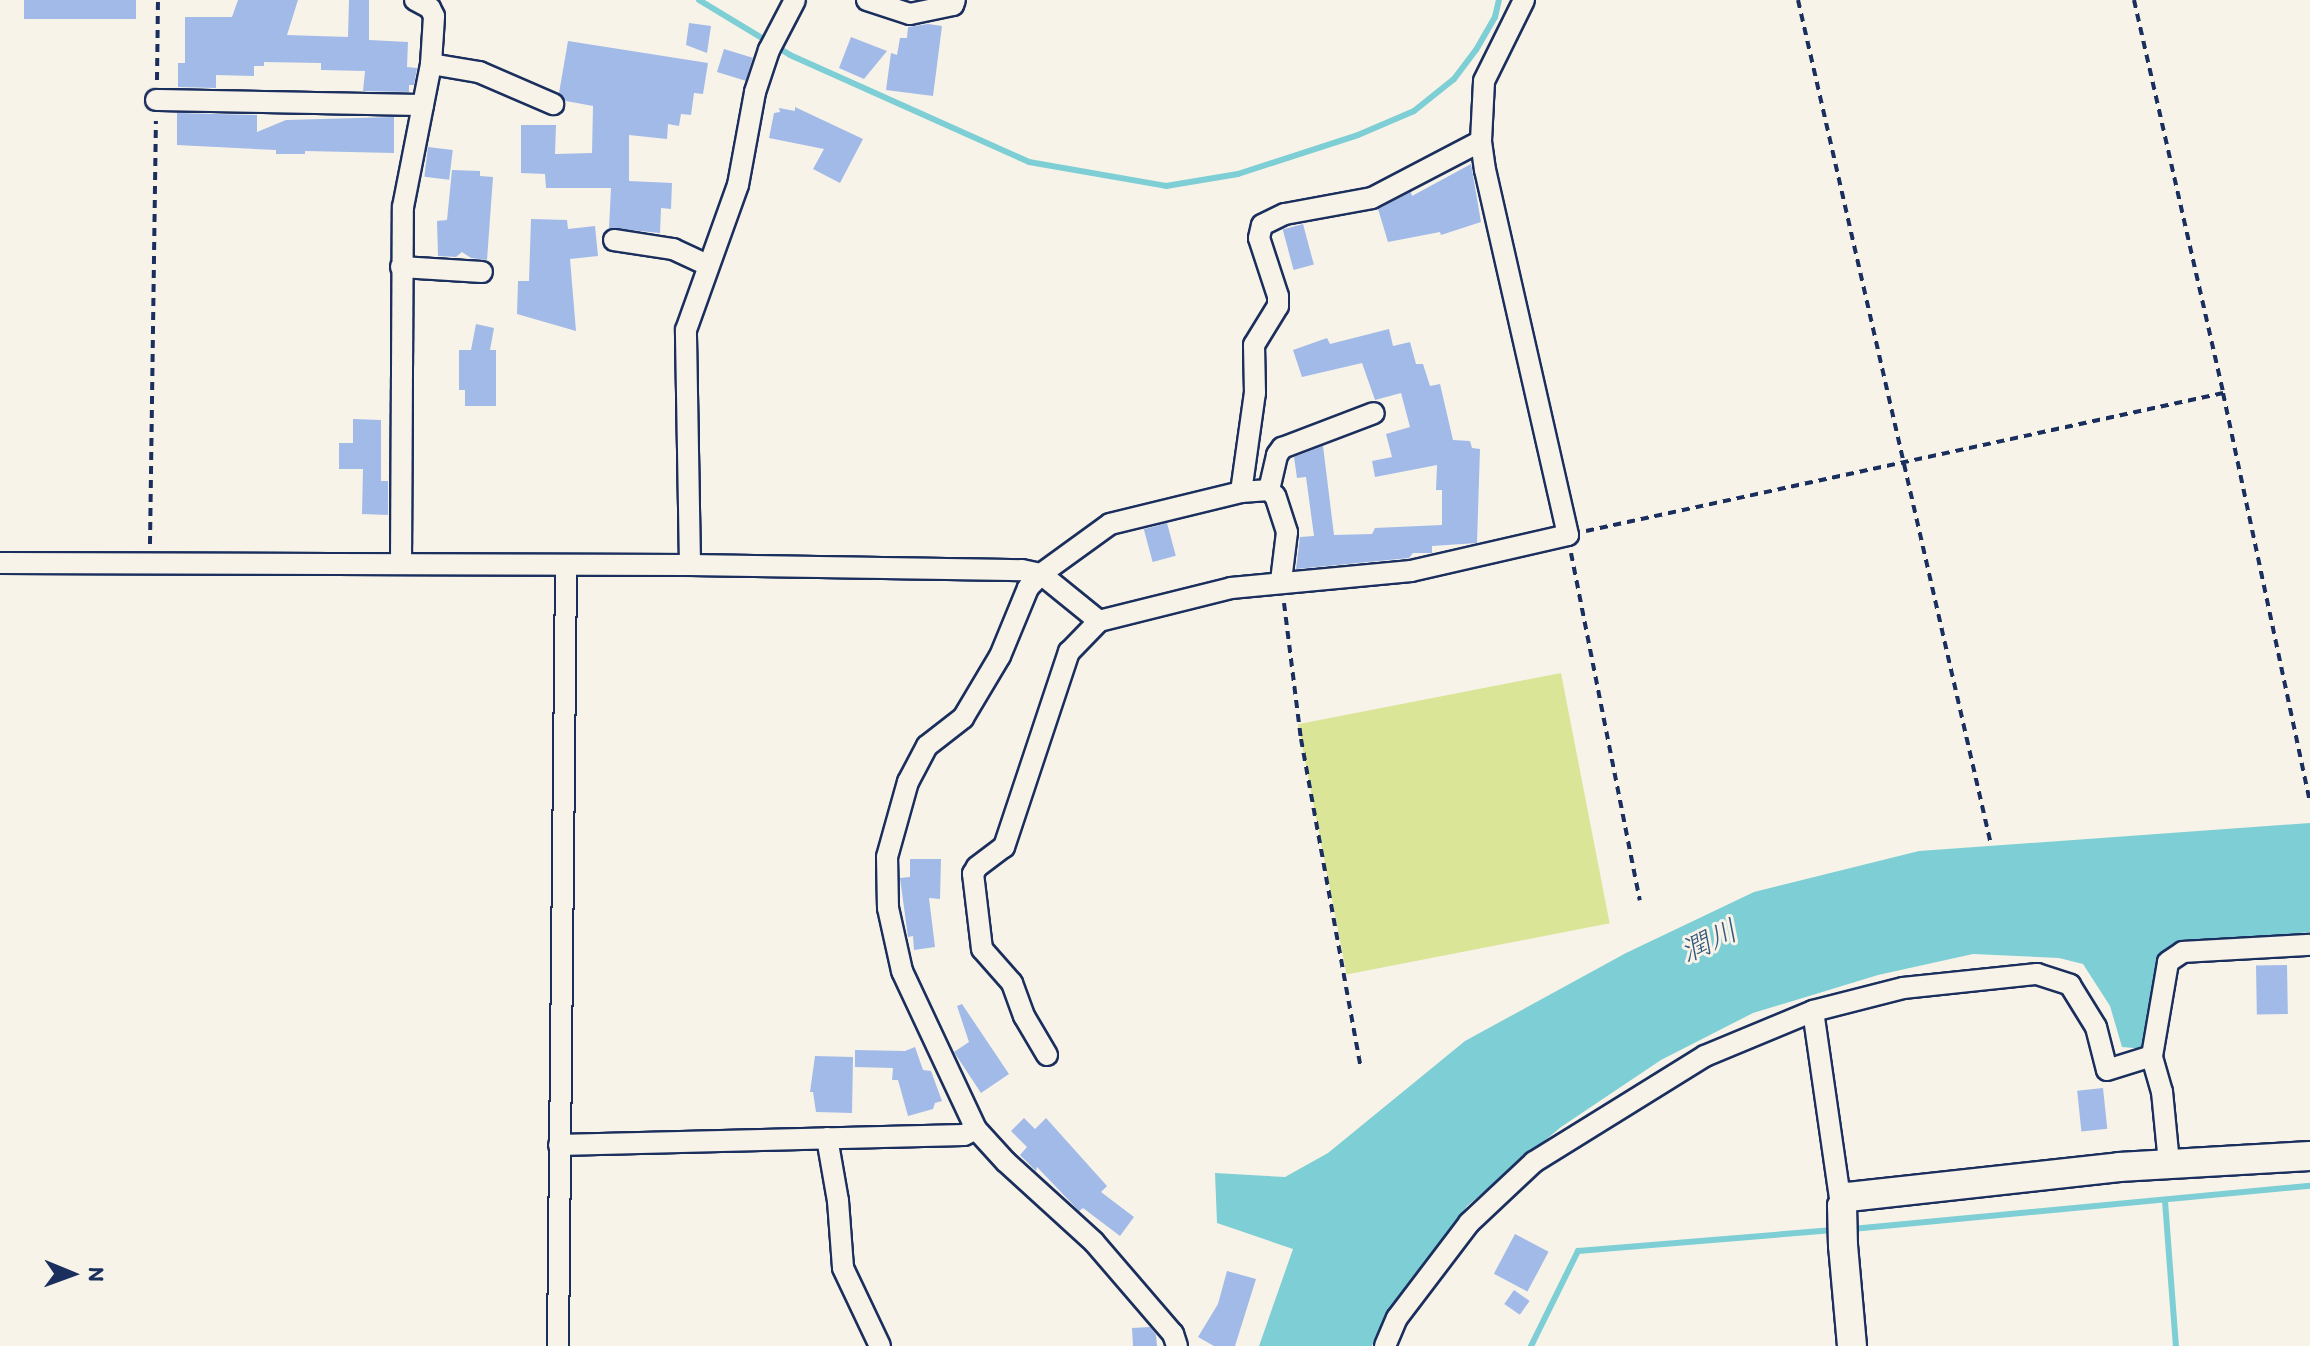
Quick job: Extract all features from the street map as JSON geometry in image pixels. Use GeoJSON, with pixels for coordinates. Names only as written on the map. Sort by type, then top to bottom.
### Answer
{"type":"FeatureCollection","features":[{"type":"Feature","properties":{"kind":"street"},"geometry":{"type":"LineString","coordinates":[[401,563],[403,207],[431,64],[434,16],[430,8],[415,0]]}},
{"type":"Feature","properties":{"kind":"street"},"geometry":{"type":"LineString","coordinates":[[690,565],[686,330],[738,185],[755,92],[769,50],[795,0]]}},
{"type":"Feature","properties":{"kind":"street"},"geometry":{"type":"LineString","coordinates":[[867,0],[910,14],[953,5],[955,0]]}},
{"type":"Feature","properties":{"kind":"street"},"geometry":{"type":"LineString","coordinates":[[1047,1055],[1024,1016],[1012,983],[982,949],[973,874],[977,867],[1004,847],[1069,652],[1099,621],[1196,595],[1281,581],[1411,571],[1568,535],[1481,141],[1484,81],[1524,0]]}},
{"type":"Feature","properties":{"kind":"street"},"geometry":{"type":"LineString","coordinates":[[431,64],[479,72],[553,104]]}},
{"type":"Feature","properties":{"kind":"street"},"geometry":{"type":"LineString","coordinates":[[156,100],[423,105]]}},
{"type":"Feature","properties":{"kind":"street"},"geometry":{"type":"LineString","coordinates":[[1241,492],[1255,393],[1254,345],[1278,306],[1278,296],[1259,238],[1262,225],[1285,214],[1372,198],[1481,141]]}},
{"type":"Feature","properties":{"kind":"street"},"geometry":{"type":"LineString","coordinates":[[614,240],[673,249],[707,265]]}},
{"type":"Feature","properties":{"kind":"street"},"geometry":{"type":"LineString","coordinates":[[401,267],[482,272]]}},
{"type":"Feature","properties":{"kind":"street"},"geometry":{"type":"LineString","coordinates":[[1269,490],[1282,448],[1374,413]]}},
{"type":"Feature","properties":{"kind":"street"},"geometry":{"type":"LineString","coordinates":[[1177,1346],[1173,1334],[1094,1242],[1006,1162],[976,1129],[902,971],[888,908],[887,857],[908,782],[927,746],[963,718],[1000,656],[1028,588],[1041,574],[1110,524],[1241,492],[1269,490],[1275,496],[1287,532],[1281,581]]}},
{"type":"Feature","properties":{"kind":"street"},"geometry":{"type":"LineString","coordinates":[[0,563],[690,565],[1041,574],[1099,621]]}},
{"type":"Feature","properties":{"kind":"street"},"geometry":{"type":"LineString","coordinates":[[558,1346],[566,565]]}},
{"type":"Feature","properties":{"kind":"street"},"geometry":{"type":"LineString","coordinates":[[2156,1164],[2162,1092],[2152,1056],[2168,962],[2183,952],[2310,945]]}},
{"type":"Feature","properties":{"kind":"street"},"geometry":{"type":"LineString","coordinates":[[1385,1346],[1397,1318],[1469,1223],[1534,1162],[1705,1056],[1813,1011],[1903,988],[2037,974],[2070,985],[2096,1027],[2107,1070],[2152,1056]]}},
{"type":"Feature","properties":{"kind":"street"},"geometry":{"type":"LineString","coordinates":[[1813,1011],[1842,1212],[1852,1346]]}},
{"type":"Feature","properties":{"kind":"street"},"geometry":{"type":"LineString","coordinates":[[559,1145],[964,1135],[976,1129]]}},
{"type":"Feature","properties":{"kind":"street"},"geometry":{"type":"LineString","coordinates":[[827,1138],[838,1201],[843,1268],[880,1346]]}},
{"type":"Feature","properties":{"kind":"street"},"geometry":{"type":"LineString","coordinates":[[1842,1212],[1843,1201],[1857,1195],[2156,1164],[2310,1156]]}},
{"type":"Feature","properties":{"kind":"path"},"geometry":{"type":"LineString","coordinates":[[150,562],[158,0]]}},
{"type":"Feature","properties":{"kind":"path"},"geometry":{"type":"LineString","coordinates":[[1798,0],[1991,845]]}},
{"type":"Feature","properties":{"kind":"path"},"geometry":{"type":"LineString","coordinates":[[2134,0],[2223,393],[2310,802]]}},
{"type":"Feature","properties":{"kind":"path"},"geometry":{"type":"LineString","coordinates":[[1640,900],[1568,535],[2223,393]]}},
{"type":"Feature","properties":{"kind":"path"},"geometry":{"type":"LineString","coordinates":[[1281,581],[1301,739],[1360,1065]]}},
{"type":"Feature","properties":{"kind":"green space"},"geometry":{"type":"Polygon","coordinates":[[[1561,673],[1610,923],[1347,974],[1298,724],[1561,673]]]}},
{"type":"Feature","properties":{"kind":"water","name":"潤川"},"geometry":{"type":"Polygon","coordinates":[[[2310,823],[2310,932],[2179,945],[2145,1049],[2122,1047],[2110,1006],[2083,964],[2059,958],[1973,954],[1878,975],[1753,1013],[1661,1060],[1561,1127],[1467,1206],[1376,1335],[1372,1346],[1259,1346],[1293,1249],[1217,1223],[1215,1173],[1285,1177],[1328,1153],[1465,1041],[1626,953],[1754,892],[1919,851],[2310,823]]]}},
{"type":"Feature","properties":{"kind":"building"},"geometry":{"type":"Polygon","coordinates":[[[24,0],[136,0],[136,19],[24,19],[24,0]]]}},
{"type":"Feature","properties":{"kind":"building"},"geometry":{"type":"Polygon","coordinates":[[[238,0],[298,0],[287,35],[348,37],[349,0],[369,0],[369,40],[408,42],[407,67],[417,68],[414,85],[409,85],[409,92],[363,91],[365,71],[321,70],[321,63],[264,62],[264,66],[254,66],[254,76],[216,75],[216,88],[178,87],[178,63],[185,63],[185,17],[232,17],[238,0]]]}},
{"type":"Feature","properties":{"kind":"building"},"geometry":{"type":"Polygon","coordinates":[[[689,23],[711,26],[707,53],[686,45],[689,23]]]}},
{"type":"Feature","properties":{"kind":"building"},"geometry":{"type":"Polygon","coordinates":[[[928,24],[942,26],[933,96],[886,90],[891,53],[897,55],[900,38],[907,38],[908,27],[928,24]]]}},
{"type":"Feature","properties":{"kind":"building"},"geometry":{"type":"Polygon","coordinates":[[[851,37],[887,51],[864,79],[839,68],[851,37]]]}},
{"type":"Feature","properties":{"kind":"building"},"geometry":{"type":"Polygon","coordinates":[[[568,41],[708,63],[703,94],[694,93],[691,115],[681,114],[679,126],[668,124],[667,139],[629,135],[629,181],[672,183],[671,209],[661,208],[660,233],[609,228],[611,188],[546,188],[545,174],[521,173],[521,125],[556,125],[555,154],[592,153],[593,106],[566,101],[559,93],[568,41]]]}},
{"type":"Feature","properties":{"kind":"building"},"geometry":{"type":"Polygon","coordinates":[[[724,49],[753,58],[746,81],[717,72],[724,49]]]}},
{"type":"Feature","properties":{"kind":"building"},"geometry":{"type":"Polygon","coordinates":[[[795,107],[863,139],[840,183],[813,169],[824,149],[769,138],[774,113],[780,112],[779,108],[795,111],[795,107]]]}},
{"type":"Feature","properties":{"kind":"building"},"geometry":{"type":"Polygon","coordinates":[[[177,113],[257,115],[257,132],[286,120],[394,117],[394,153],[305,151],[305,154],[276,154],[276,150],[177,145],[177,113]]]}},
{"type":"Feature","properties":{"kind":"building"},"geometry":{"type":"Polygon","coordinates":[[[428,147],[453,150],[449,180],[424,177],[428,147]]]}},
{"type":"Feature","properties":{"kind":"building"},"geometry":{"type":"Polygon","coordinates":[[[1471,164],[1481,222],[1441,235],[1440,232],[1388,242],[1378,209],[1411,192],[1412,196],[1471,164]]]}},
{"type":"Feature","properties":{"kind":"building"},"geometry":{"type":"Polygon","coordinates":[[[452,170],[480,171],[480,176],[493,177],[487,260],[471,258],[462,252],[456,257],[438,256],[437,221],[447,220],[452,170]]]}},
{"type":"Feature","properties":{"kind":"building"},"geometry":{"type":"Polygon","coordinates":[[[531,219],[567,220],[568,229],[595,226],[598,256],[570,259],[576,331],[517,314],[518,281],[529,281],[531,219]]]}},
{"type":"Feature","properties":{"kind":"building"},"geometry":{"type":"Polygon","coordinates":[[[1303,224],[1314,265],[1294,270],[1283,229],[1303,224]]]}},
{"type":"Feature","properties":{"kind":"building"},"geometry":{"type":"Polygon","coordinates":[[[476,324],[494,328],[490,350],[496,350],[496,406],[465,406],[465,390],[459,390],[459,350],[471,350],[476,324]]]}},
{"type":"Feature","properties":{"kind":"building"},"geometry":{"type":"Polygon","coordinates":[[[1389,329],[1393,346],[1410,342],[1416,364],[1423,364],[1430,386],[1440,384],[1453,440],[1470,441],[1472,448],[1480,449],[1477,543],[1432,546],[1432,553],[1413,553],[1409,558],[1296,569],[1300,537],[1314,536],[1306,477],[1297,478],[1294,457],[1323,446],[1334,535],[1372,534],[1375,528],[1442,525],[1442,490],[1436,490],[1437,465],[1375,477],[1372,461],[1392,457],[1386,434],[1410,427],[1401,393],[1375,400],[1362,363],[1302,377],[1293,350],[1327,338],[1330,344],[1389,329]]]}},
{"type":"Feature","properties":{"kind":"building"},"geometry":{"type":"Polygon","coordinates":[[[353,419],[381,420],[381,481],[388,481],[388,515],[362,514],[363,469],[339,469],[339,443],[353,443],[353,419]]]}},
{"type":"Feature","properties":{"kind":"building"},"geometry":{"type":"Polygon","coordinates":[[[1167,523],[1176,556],[1153,562],[1144,529],[1167,523]]]}},
{"type":"Feature","properties":{"kind":"building"},"geometry":{"type":"Polygon","coordinates":[[[910,859],[941,859],[940,899],[929,898],[935,947],[914,950],[913,936],[908,937],[900,878],[910,877],[910,859]]]}},
{"type":"Feature","properties":{"kind":"building"},"geometry":{"type":"Polygon","coordinates":[[[2287,965],[2288,1014],[2257,1015],[2256,966],[2287,965]]]}},
{"type":"Feature","properties":{"kind":"building"},"geometry":{"type":"Polygon","coordinates":[[[962,1004],[1009,1074],[981,1093],[954,1052],[969,1042],[957,1006],[962,1004]]]}},
{"type":"Feature","properties":{"kind":"building"},"geometry":{"type":"Polygon","coordinates":[[[915,1047],[923,1070],[931,1071],[942,1101],[935,1103],[933,1109],[908,1116],[898,1080],[892,1080],[893,1068],[855,1067],[855,1050],[905,1051],[915,1047]]]}},
{"type":"Feature","properties":{"kind":"building"},"geometry":{"type":"Polygon","coordinates":[[[815,1056],[853,1057],[852,1113],[816,1112],[813,1092],[810,1092],[815,1056]]]}},
{"type":"Feature","properties":{"kind":"building"},"geometry":{"type":"Polygon","coordinates":[[[2103,1088],[2107,1129],[2081,1131],[2077,1091],[2103,1088]]]}},
{"type":"Feature","properties":{"kind":"building"},"geometry":{"type":"Polygon","coordinates":[[[1024,1118],[1035,1129],[1046,1118],[1107,1186],[1101,1192],[1134,1217],[1120,1236],[1083,1208],[1079,1211],[1037,1167],[1036,1171],[1020,1155],[1027,1147],[1011,1131],[1024,1118]]]}},
{"type":"Feature","properties":{"kind":"building"},"geometry":{"type":"Polygon","coordinates":[[[1515,1234],[1549,1252],[1527,1292],[1494,1274],[1515,1234]]]}},
{"type":"Feature","properties":{"kind":"building"},"geometry":{"type":"Polygon","coordinates":[[[1227,1271],[1256,1279],[1235,1346],[1214,1346],[1198,1337],[1218,1304],[1227,1271]]]}},
{"type":"Feature","properties":{"kind":"building"},"geometry":{"type":"Polygon","coordinates":[[[1514,1290],[1530,1301],[1520,1315],[1504,1304],[1514,1290]]]}},
{"type":"Feature","properties":{"kind":"building"},"geometry":{"type":"Polygon","coordinates":[[[1150,1327],[1156,1335],[1157,1346],[1133,1346],[1132,1328],[1150,1327]]]}},
{"type":"Feature","properties":{"kind":"waterway"},"geometry":{"type":"LineString","coordinates":[[699,0],[790,55],[1029,162],[1166,186],[1238,174],[1358,135],[1414,111],[1454,79],[1495,17],[1499,0]]}},
{"type":"Feature","properties":{"kind":"waterway"},"geometry":{"type":"LineString","coordinates":[[1852,1229],[2310,1186]]}},
{"type":"Feature","properties":{"kind":"waterway"},"geometry":{"type":"LineString","coordinates":[[2165,1201],[2176,1346]]}},
{"type":"Feature","properties":{"kind":"waterway"},"geometry":{"type":"LineString","coordinates":[[1531,1346],[1578,1251],[1836,1230]]}}]}
